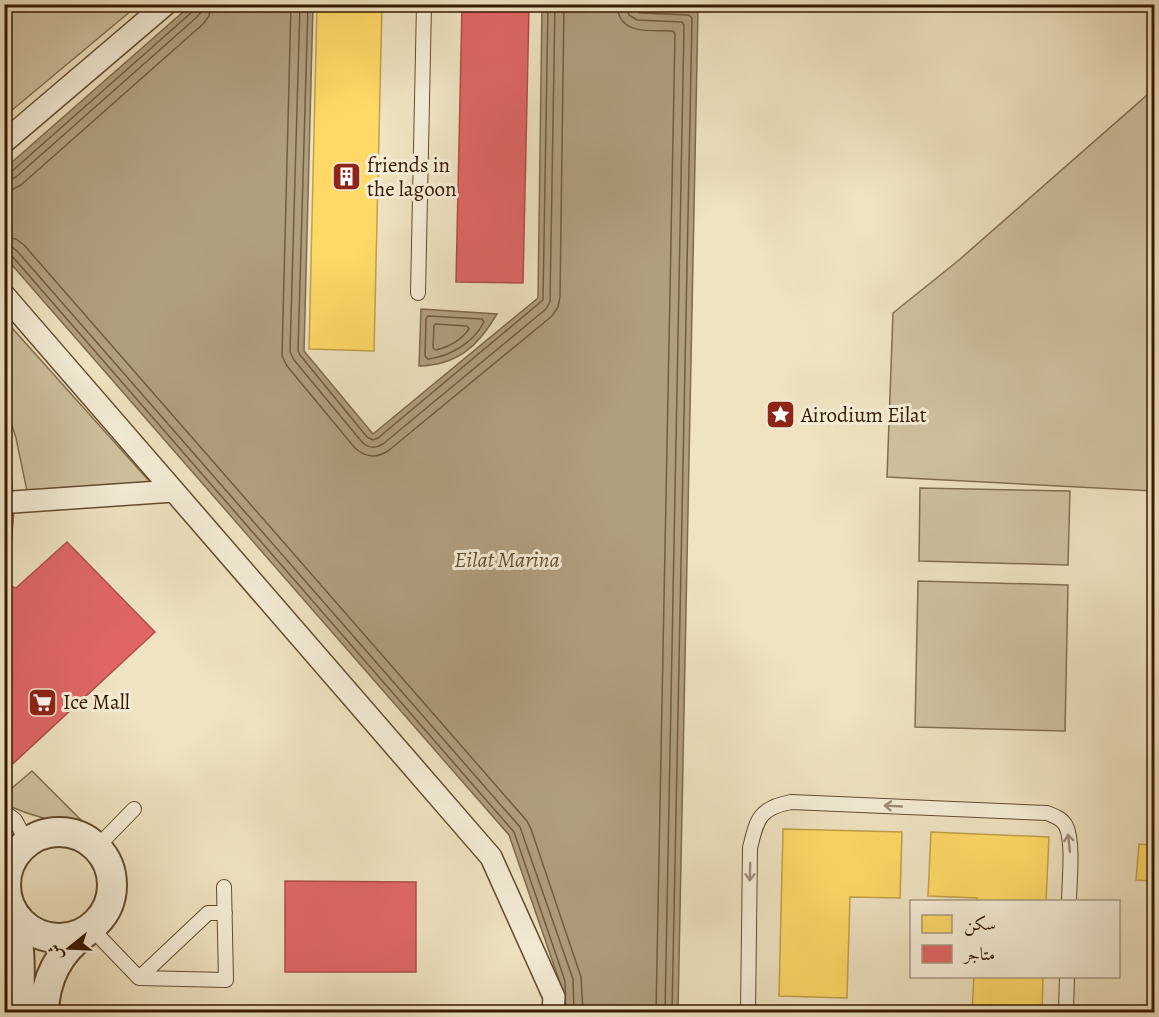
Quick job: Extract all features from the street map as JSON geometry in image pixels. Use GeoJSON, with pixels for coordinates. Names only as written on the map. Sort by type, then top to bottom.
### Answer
{"type":"FeatureCollection","features":[{"type":"Feature","properties":{"kind":"street"},"geometry":{"type":"LineString","coordinates":[[4,142],[166,4]]}},
{"type":"Feature","properties":{"kind":"street"},"geometry":{"type":"LineString","coordinates":[[4,295],[491,857],[554,997],[553,1012]]}},
{"type":"Feature","properties":{"kind":"street"},"geometry":{"type":"LineString","coordinates":[[13,502],[174,491]]}},
{"type":"Feature","properties":{"kind":"street"},"geometry":{"type":"LineString","coordinates":[[19,1012],[20,978],[12,946],[16,925],[7,893],[6,876],[12,861],[27,842],[43,834],[60,831],[83,837],[97,847],[110,869],[113,886],[107,910],[98,923],[74,940],[57,962],[47,986],[44,1012]]}},
{"type":"Feature","properties":{"kind":"street"},"geometry":{"type":"LineString","coordinates":[[12,910],[28,929],[50,938],[68,938],[91,928]]}},
{"type":"Feature","properties":{"kind":"lane"},"geometry":{"type":"LineString","coordinates":[[418,293],[424,4]]}},
{"type":"Feature","properties":{"kind":"lane"},"geometry":{"type":"LineString","coordinates":[[748,1012],[750,848],[755,826],[761,815],[776,805],[791,802],[1047,813],[1057,817],[1065,825],[1070,840],[1069,900]]}},
{"type":"Feature","properties":{"kind":"lane"},"geometry":{"type":"LineString","coordinates":[[97,847],[134,809]]}},
{"type":"Feature","properties":{"kind":"lane"},"geometry":{"type":"LineString","coordinates":[[4,812],[15,820],[27,842]]}},
{"type":"Feature","properties":{"kind":"lane"},"geometry":{"type":"LineString","coordinates":[[91,928],[139,978],[226,980],[224,887]]}},
{"type":"Feature","properties":{"kind":"lane"},"geometry":{"type":"LineString","coordinates":[[139,978],[208,913],[225,913]]}},
{"type":"Feature","properties":{"kind":"lane"},"geometry":{"type":"LineString","coordinates":[[1066,1012],[1067,978]]}},
{"type":"Feature","properties":{"kind":"shaded area"},"geometry":{"type":"Polygon","coordinates":[[[5,4],[138,4],[138,5],[5,116],[5,4]]]}},
{"type":"Feature","properties":{"kind":"shaded area"},"geometry":{"type":"Polygon","coordinates":[[[1154,89],[1154,491],[887,477],[893,313],[959,260],[1154,89]]]}},
{"type":"Feature","properties":{"kind":"shaded area"},"geometry":{"type":"Polygon","coordinates":[[[4,319],[151,483],[27,491],[16,438],[5,404],[4,319]]]}},
{"type":"Feature","properties":{"kind":"shaded area"},"geometry":{"type":"Polygon","coordinates":[[[920,488],[1070,491],[1068,565],[919,561],[920,488]]]}},
{"type":"Feature","properties":{"kind":"shaded area"},"geometry":{"type":"Polygon","coordinates":[[[918,581],[1068,585],[1065,731],[915,727],[918,581]]]}},
{"type":"Feature","properties":{"kind":"shaded area"},"geometry":{"type":"Polygon","coordinates":[[[32,771],[87,826],[45,818],[5,804],[5,794],[32,771]]]}},
{"type":"Feature","properties":{"kind":"water","name":"Eilat Marina"},"geometry":{"type":"Polygon","coordinates":[[[191,5],[313,5],[304,351],[373,434],[538,298],[542,5],[698,9],[678,1012],[560,1012],[560,983],[509,835],[5,257],[4,169],[191,5]]]}},
{"type":"Feature","properties":{"kind":"water"},"geometry":{"type":"Polygon","coordinates":[[[421,309],[497,314],[466,352],[445,362],[419,366],[421,309]]]}},
{"type":"Feature","properties":{"kind":"building: سكن","name":"friends in the lagoon"},"geometry":{"type":"Polygon","coordinates":[[[317,4],[382,4],[374,351],[309,349],[317,4]]]}},
{"type":"Feature","properties":{"kind":"building: سكن"},"geometry":{"type":"Polygon","coordinates":[[[783,829],[902,832],[900,898],[850,897],[847,998],[779,996],[783,829]]]}},
{"type":"Feature","properties":{"kind":"building: سكن"},"geometry":{"type":"Polygon","coordinates":[[[931,832],[1049,837],[1046,900],[977,900],[977,898],[928,896],[931,832]]]}},
{"type":"Feature","properties":{"kind":"building: سكن"},"geometry":{"type":"Polygon","coordinates":[[[1139,844],[1154,845],[1154,881],[1136,880],[1139,844]]]}},
{"type":"Feature","properties":{"kind":"building: سكن"},"geometry":{"type":"Polygon","coordinates":[[[1154,915],[1154,1012],[1148,1012],[1154,915]]]}},
{"type":"Feature","properties":{"kind":"building: سكن"},"geometry":{"type":"Polygon","coordinates":[[[974,978],[1043,978],[1042,1012],[972,1012],[974,978]]]}},
{"type":"Feature","properties":{"kind":"building: متاجر"},"geometry":{"type":"Polygon","coordinates":[[[462,6],[529,8],[523,283],[456,282],[462,6]]]}},
{"type":"Feature","properties":{"kind":"building: متاجر"},"geometry":{"type":"Polygon","coordinates":[[[4,439],[11,472],[14,509],[11,546],[4,579],[4,439]]]}},
{"type":"Feature","properties":{"kind":"building: متاجر","name":"Ice Mall"},"geometry":{"type":"Polygon","coordinates":[[[67,542],[155,632],[4,772],[4,584],[16,588],[67,542]]]}},
{"type":"Feature","properties":{"kind":"building: متاجر"},"geometry":{"type":"Polygon","coordinates":[[[285,881],[416,882],[416,972],[285,972],[285,881]]]}},
{"type":"Feature","properties":{"kind":"place","name":"friends in the lagoon"},"geometry":{"type":"Point","coordinates":[346,177]}},
{"type":"Feature","properties":{"kind":"place","name":"Airodium Eilat"},"geometry":{"type":"Point","coordinates":[780,415]}},
{"type":"Feature","properties":{"kind":"place","name":"Ice Mall"},"geometry":{"type":"Point","coordinates":[42,702]}}]}
